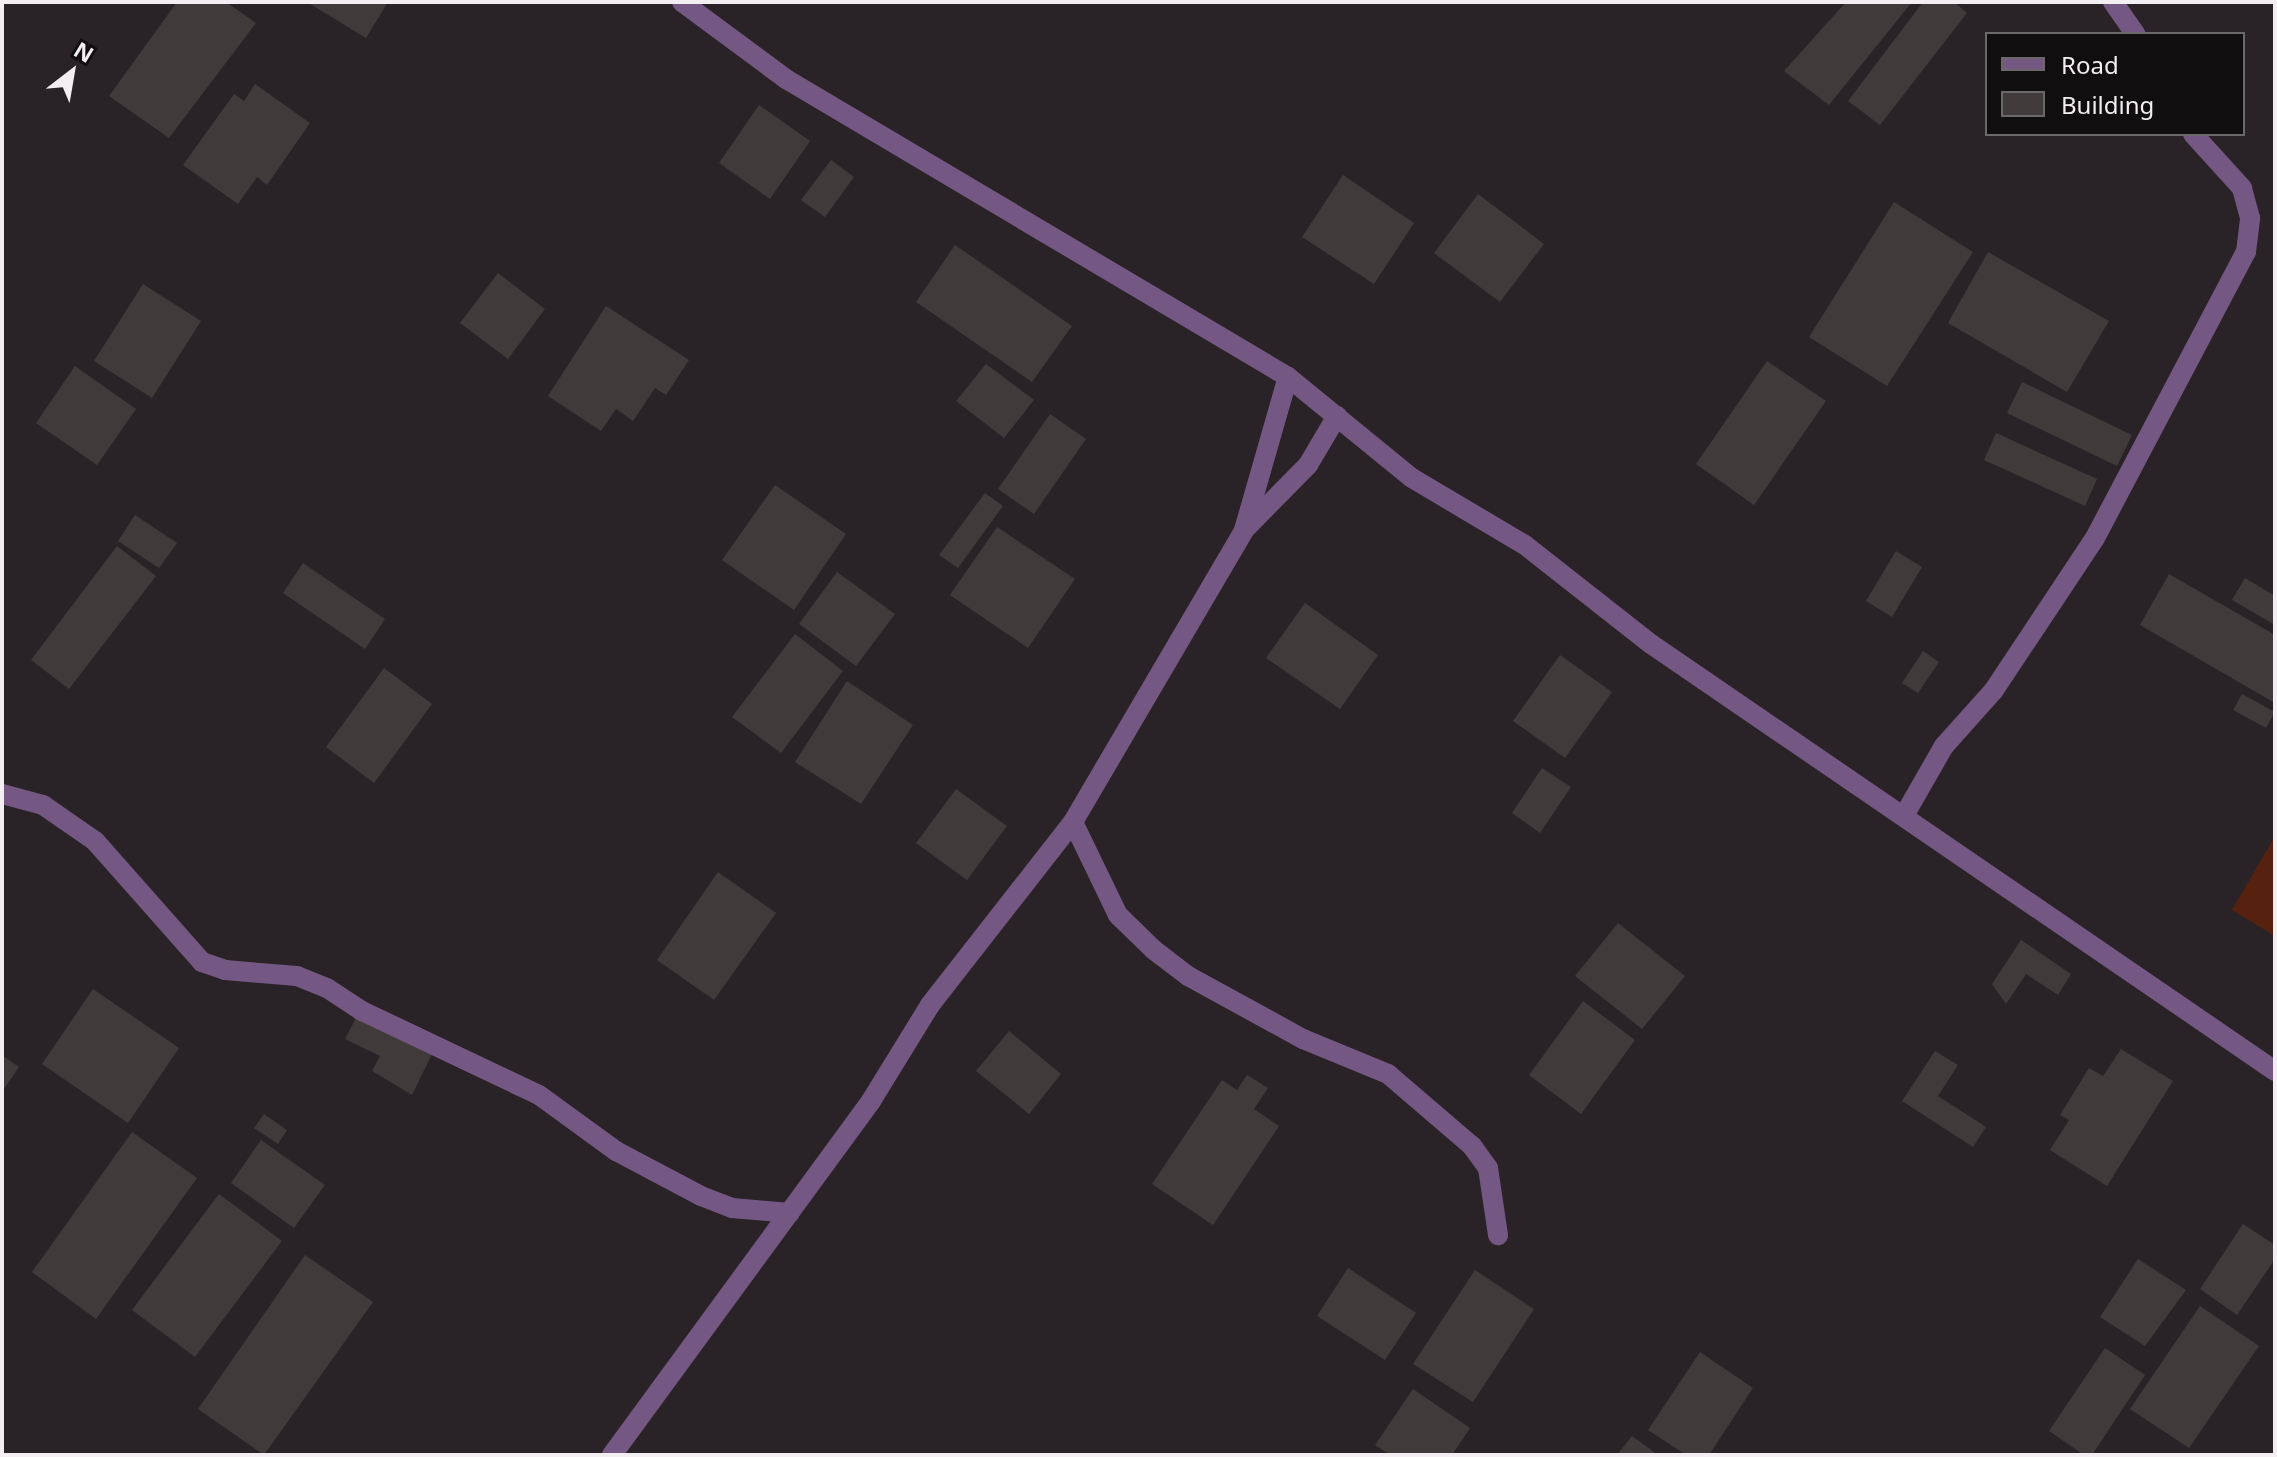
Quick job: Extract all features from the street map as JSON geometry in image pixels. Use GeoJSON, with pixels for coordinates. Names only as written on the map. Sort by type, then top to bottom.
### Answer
{"type":"FeatureCollection","features":[{"type":"Feature","properties":{"kind":"street"},"geometry":{"type":"LineString","coordinates":[[682,2],[786,79],[1288,377],[1412,478],[1525,545],[1651,644],[1905,814],[2275,1071]]}},
{"type":"Feature","properties":{"kind":"street"},"geometry":{"type":"LineString","coordinates":[[2113,2],[2134,32]]}},
{"type":"Feature","properties":{"kind":"street"},"geometry":{"type":"LineString","coordinates":[[1905,814],[1944,746],[1994,690],[2095,538],[2246,252],[2250,218],[2242,188],[2195,136]]}},
{"type":"Feature","properties":{"kind":"street"},"geometry":{"type":"LineString","coordinates":[[1244,530],[1288,377]]}},
{"type":"Feature","properties":{"kind":"street"},"geometry":{"type":"LineString","coordinates":[[612,1455],[871,1101],[930,1005],[1073,822],[1244,530],[1308,465],[1337,416]]}},
{"type":"Feature","properties":{"kind":"street"},"geometry":{"type":"LineString","coordinates":[[2,794],[43,805],[95,841],[202,962],[225,970],[297,976],[327,988],[362,1011],[539,1095],[616,1151],[701,1196],[732,1208],[790,1213]]}},
{"type":"Feature","properties":{"kind":"street"},"geometry":{"type":"LineString","coordinates":[[1073,822],[1118,915],[1154,950],[1188,976],[1303,1039],[1388,1074],[1472,1146],[1488,1168],[1498,1235]]}},
{"type":"Feature","properties":{"kind":"shaded area"},"geometry":{"type":"Polygon","coordinates":[[[2275,836],[2275,936],[2232,910],[2275,836]]]}},
{"type":"Feature","properties":{"kind":"building"},"geometry":{"type":"Polygon","coordinates":[[[177,2],[226,2],[256,23],[169,138],[109,96],[177,2]]]}},
{"type":"Feature","properties":{"kind":"building"},"geometry":{"type":"Polygon","coordinates":[[[307,2],[388,2],[366,38],[307,2]]]}},
{"type":"Feature","properties":{"kind":"building"},"geometry":{"type":"Polygon","coordinates":[[[1846,2],[1912,2],[1829,105],[1784,71],[1846,2]]]}},
{"type":"Feature","properties":{"kind":"building"},"geometry":{"type":"Polygon","coordinates":[[[1923,2],[1954,2],[1967,13],[1880,125],[1848,101],[1923,2]]]}},
{"type":"Feature","properties":{"kind":"building"},"geometry":{"type":"Polygon","coordinates":[[[255,84],[310,123],[267,185],[257,177],[238,204],[183,165],[234,94],[244,101],[255,84]]]}},
{"type":"Feature","properties":{"kind":"building"},"geometry":{"type":"Polygon","coordinates":[[[759,105],[810,141],[770,199],[719,163],[759,105]]]}},
{"type":"Feature","properties":{"kind":"building"},"geometry":{"type":"Polygon","coordinates":[[[831,160],[854,177],[825,217],[801,200],[831,160]]]}},
{"type":"Feature","properties":{"kind":"building"},"geometry":{"type":"Polygon","coordinates":[[[1343,175],[1414,223],[1374,284],[1302,237],[1343,175]]]}},
{"type":"Feature","properties":{"kind":"building"},"geometry":{"type":"Polygon","coordinates":[[[1478,194],[1544,244],[1500,302],[1434,253],[1478,194]]]}},
{"type":"Feature","properties":{"kind":"building"},"geometry":{"type":"Polygon","coordinates":[[[1894,202],[1973,252],[1887,386],[1809,337],[1894,202]]]}},
{"type":"Feature","properties":{"kind":"building"},"geometry":{"type":"Polygon","coordinates":[[[955,245],[1072,326],[1032,382],[916,302],[955,245]]]}},
{"type":"Feature","properties":{"kind":"building"},"geometry":{"type":"Polygon","coordinates":[[[1988,252],[2109,321],[2067,392],[1948,323],[1988,252]]]}},
{"type":"Feature","properties":{"kind":"building"},"geometry":{"type":"Polygon","coordinates":[[[498,273],[545,309],[508,359],[460,323],[498,273]]]}},
{"type":"Feature","properties":{"kind":"building"},"geometry":{"type":"Polygon","coordinates":[[[143,284],[201,321],[152,398],[94,361],[143,284]]]}},
{"type":"Feature","properties":{"kind":"building"},"geometry":{"type":"Polygon","coordinates":[[[606,306],[689,360],[666,395],[655,388],[633,421],[616,409],[601,431],[548,396],[606,306]]]}},
{"type":"Feature","properties":{"kind":"building"},"geometry":{"type":"Polygon","coordinates":[[[1767,361],[1826,401],[1754,505],[1696,464],[1767,361]]]}},
{"type":"Feature","properties":{"kind":"building"},"geometry":{"type":"Polygon","coordinates":[[[986,364],[1034,400],[1004,438],[956,401],[986,364]]]}},
{"type":"Feature","properties":{"kind":"building"},"geometry":{"type":"Polygon","coordinates":[[[75,366],[136,409],[97,465],[36,423],[75,366]]]}},
{"type":"Feature","properties":{"kind":"building"},"geometry":{"type":"Polygon","coordinates":[[[2022,382],[2132,435],[2117,466],[2007,413],[2022,382]]]}},
{"type":"Feature","properties":{"kind":"building"},"geometry":{"type":"Polygon","coordinates":[[[1050,414],[1086,439],[1034,514],[998,489],[1050,414]]]}},
{"type":"Feature","properties":{"kind":"building"},"geometry":{"type":"Polygon","coordinates":[[[1996,433],[2097,479],[2085,506],[1984,460],[1996,433]]]}},
{"type":"Feature","properties":{"kind":"building"},"geometry":{"type":"Polygon","coordinates":[[[775,485],[846,534],[794,610],[722,560],[775,485]]]}},
{"type":"Feature","properties":{"kind":"building"},"geometry":{"type":"Polygon","coordinates":[[[985,493],[1003,506],[958,568],[939,555],[985,493]]]}},
{"type":"Feature","properties":{"kind":"building"},"geometry":{"type":"Polygon","coordinates":[[[135,515],[177,543],[159,568],[118,541],[135,515]]]}},
{"type":"Feature","properties":{"kind":"building"},"geometry":{"type":"Polygon","coordinates":[[[997,527],[1075,579],[1028,648],[950,595],[997,527]]]}},
{"type":"Feature","properties":{"kind":"building"},"geometry":{"type":"Polygon","coordinates":[[[117,546],[156,576],[69,689],[31,660],[117,546]]]}},
{"type":"Feature","properties":{"kind":"building"},"geometry":{"type":"Polygon","coordinates":[[[1896,551],[1922,567],[1892,617],[1866,601],[1896,551]]]}},
{"type":"Feature","properties":{"kind":"building"},"geometry":{"type":"Polygon","coordinates":[[[303,563],[385,619],[365,649],[283,593],[303,563]]]}},
{"type":"Feature","properties":{"kind":"building"},"geometry":{"type":"Polygon","coordinates":[[[837,572],[895,614],[856,666],[799,624],[837,572]]]}},
{"type":"Feature","properties":{"kind":"building"},"geometry":{"type":"Polygon","coordinates":[[[2169,574],[2275,635],[2275,703],[2140,625],[2169,574]]]}},
{"type":"Feature","properties":{"kind":"building"},"geometry":{"type":"Polygon","coordinates":[[[2245,578],[2275,596],[2275,625],[2232,600],[2245,578]]]}},
{"type":"Feature","properties":{"kind":"building"},"geometry":{"type":"Polygon","coordinates":[[[1305,603],[1378,655],[1340,709],[1266,658],[1305,603]]]}},
{"type":"Feature","properties":{"kind":"building"},"geometry":{"type":"Polygon","coordinates":[[[795,634],[843,671],[781,753],[732,717],[795,634]]]}},
{"type":"Feature","properties":{"kind":"building"},"geometry":{"type":"Polygon","coordinates":[[[1923,651],[1939,662],[1918,693],[1902,683],[1923,651]]]}},
{"type":"Feature","properties":{"kind":"building"},"geometry":{"type":"Polygon","coordinates":[[[1560,655],[1612,692],[1565,758],[1513,721],[1560,655]]]}},
{"type":"Feature","properties":{"kind":"building"},"geometry":{"type":"Polygon","coordinates":[[[384,668],[432,704],[374,783],[326,747],[384,668]]]}},
{"type":"Feature","properties":{"kind":"building"},"geometry":{"type":"Polygon","coordinates":[[[847,681],[913,725],[861,804],[795,762],[847,681]]]}},
{"type":"Feature","properties":{"kind":"building"},"geometry":{"type":"Polygon","coordinates":[[[2242,694],[2275,712],[2266,728],[2233,710],[2242,694]]]}},
{"type":"Feature","properties":{"kind":"building"},"geometry":{"type":"Polygon","coordinates":[[[1542,768],[1571,787],[1540,833],[1512,813],[1542,768]]]}},
{"type":"Feature","properties":{"kind":"building"},"geometry":{"type":"Polygon","coordinates":[[[956,789],[1007,826],[967,880],[916,843],[956,789]]]}},
{"type":"Feature","properties":{"kind":"building"},"geometry":{"type":"Polygon","coordinates":[[[718,872],[776,913],[714,1000],[657,960],[718,872]]]}},
{"type":"Feature","properties":{"kind":"building"},"geometry":{"type":"Polygon","coordinates":[[[1618,923],[1685,976],[1642,1029],[1575,976],[1618,923]]]}},
{"type":"Feature","properties":{"kind":"building"},"geometry":{"type":"Polygon","coordinates":[[[2021,940],[2071,974],[2058,995],[2026,974],[2006,1004],[1992,984],[2021,940]]]}},
{"type":"Feature","properties":{"kind":"building"},"geometry":{"type":"Polygon","coordinates":[[[93,989],[179,1048],[128,1123],[42,1064],[93,989]]]}},
{"type":"Feature","properties":{"kind":"building"},"geometry":{"type":"Polygon","coordinates":[[[1583,1001],[1635,1040],[1581,1114],[1529,1075],[1583,1001]]]}},
{"type":"Feature","properties":{"kind":"building"},"geometry":{"type":"Polygon","coordinates":[[[358,1014],[433,1052],[412,1095],[372,1071],[380,1056],[345,1039],[358,1014]]]}},
{"type":"Feature","properties":{"kind":"building"},"geometry":{"type":"Polygon","coordinates":[[[1009,1031],[1061,1074],[1029,1114],[976,1071],[1009,1031]]]}},
{"type":"Feature","properties":{"kind":"building"},"geometry":{"type":"Polygon","coordinates":[[[2121,1049],[2173,1081],[2107,1186],[2050,1150],[2069,1120],[2060,1115],[2089,1068],[2103,1076],[2121,1049]]]}},
{"type":"Feature","properties":{"kind":"building"},"geometry":{"type":"Polygon","coordinates":[[[1935,1051],[1958,1065],[1938,1096],[1986,1127],[1973,1147],[1902,1101],[1935,1051]]]}},
{"type":"Feature","properties":{"kind":"building"},"geometry":{"type":"Polygon","coordinates":[[[2,1055],[19,1067],[2,1092],[2,1055]]]}},
{"type":"Feature","properties":{"kind":"building"},"geometry":{"type":"Polygon","coordinates":[[[1247,1075],[1268,1088],[1254,1109],[1279,1126],[1213,1225],[1152,1184],[1222,1080],[1237,1090],[1247,1075]]]}},
{"type":"Feature","properties":{"kind":"building"},"geometry":{"type":"Polygon","coordinates":[[[264,1114],[287,1130],[278,1144],[254,1128],[264,1114]]]}},
{"type":"Feature","properties":{"kind":"building"},"geometry":{"type":"Polygon","coordinates":[[[132,1132],[197,1178],[96,1319],[32,1272],[132,1132]]]}},
{"type":"Feature","properties":{"kind":"building"},"geometry":{"type":"Polygon","coordinates":[[[261,1140],[325,1185],[294,1228],[231,1183],[261,1140]]]}},
{"type":"Feature","properties":{"kind":"building"},"geometry":{"type":"Polygon","coordinates":[[[219,1194],[282,1241],[195,1357],[132,1310],[219,1194]]]}},
{"type":"Feature","properties":{"kind":"building"},"geometry":{"type":"Polygon","coordinates":[[[2243,1224],[2275,1245],[2275,1259],[2237,1315],[2200,1289],[2243,1224]]]}},
{"type":"Feature","properties":{"kind":"building"},"geometry":{"type":"Polygon","coordinates":[[[305,1255],[373,1302],[264,1455],[198,1409],[305,1255]]]}},
{"type":"Feature","properties":{"kind":"building"},"geometry":{"type":"Polygon","coordinates":[[[2138,1259],[2186,1290],[2145,1346],[2100,1317],[2138,1259]]]}},
{"type":"Feature","properties":{"kind":"building"},"geometry":{"type":"Polygon","coordinates":[[[1348,1268],[1416,1313],[1385,1360],[1317,1316],[1348,1268]]]}},
{"type":"Feature","properties":{"kind":"building"},"geometry":{"type":"Polygon","coordinates":[[[1475,1270],[1534,1309],[1473,1402],[1413,1364],[1475,1270]]]}},
{"type":"Feature","properties":{"kind":"building"},"geometry":{"type":"Polygon","coordinates":[[[2200,1306],[2259,1346],[2189,1448],[2130,1409],[2200,1306]]]}},
{"type":"Feature","properties":{"kind":"building"},"geometry":{"type":"Polygon","coordinates":[[[2105,1348],[2145,1375],[2092,1455],[2084,1455],[2049,1431],[2105,1348]]]}},
{"type":"Feature","properties":{"kind":"building"},"geometry":{"type":"Polygon","coordinates":[[[1700,1352],[1753,1388],[1709,1455],[1686,1455],[1648,1430],[1700,1352]]]}},
{"type":"Feature","properties":{"kind":"building"},"geometry":{"type":"Polygon","coordinates":[[[1413,1389],[1470,1428],[1452,1455],[1390,1455],[1375,1445],[1413,1389]]]}},
{"type":"Feature","properties":{"kind":"building"},"geometry":{"type":"Polygon","coordinates":[[[1632,1436],[1658,1455],[1617,1455],[1632,1436]]]}}]}
